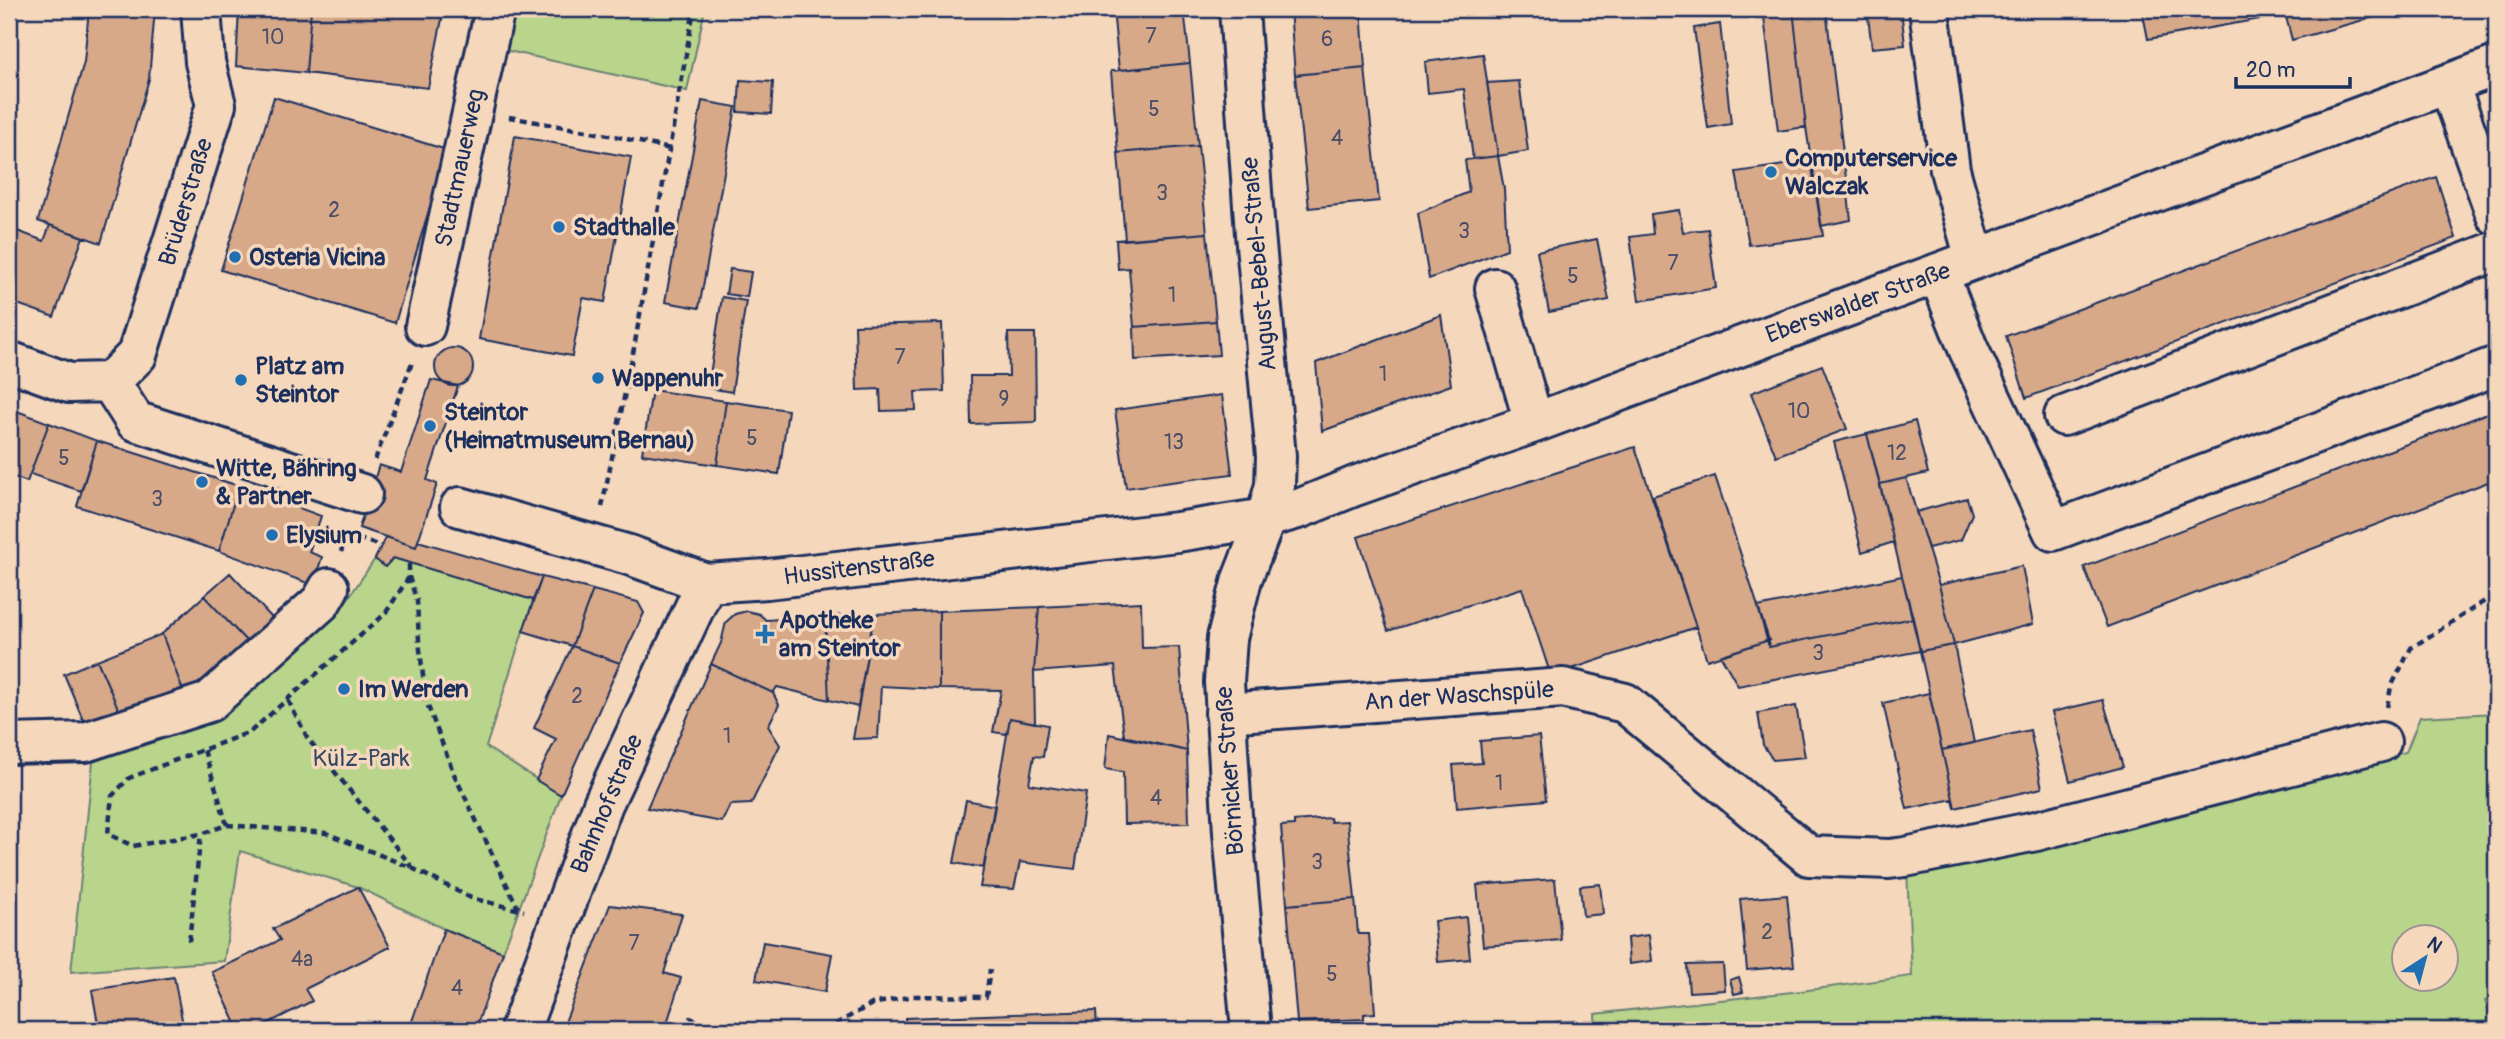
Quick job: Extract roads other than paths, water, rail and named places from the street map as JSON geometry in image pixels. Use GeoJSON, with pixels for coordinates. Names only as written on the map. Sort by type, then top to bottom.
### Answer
{"type":"FeatureCollection","features":[{"type":"Feature","properties":{"kind":"street","name":"Brüderstraße"},"geometry":{"type":"LineString","coordinates":[[110,383],[137,355],[216,105],[205,62],[201,9]]}},
{"type":"Feature","properties":{"kind":"street","name":"Stadtmauerweg"},"geometry":{"type":"LineString","coordinates":[[425,326],[495,9]]}},
{"type":"Feature","properties":{"kind":"street","name":"August-Bebel-Straße"},"geometry":{"type":"LineString","coordinates":[[1239,9],[1255,234],[1276,456],[1275,485],[1266,518]]}},
{"type":"Feature","properties":{"kind":"street"},"geometry":{"type":"LineString","coordinates":[[1929,9],[1950,170],[1975,259]]}},
{"type":"Feature","properties":{"kind":"street","name":"Eberswalder Straße"},"geometry":{"type":"LineString","coordinates":[[1266,518],[1301,508],[1534,423],[2496,66]]}},
{"type":"Feature","properties":{"kind":"street"},"geometry":{"type":"LineString","coordinates":[[2449,84],[2496,215]]}},
{"type":"Feature","properties":{"kind":"street"},"geometry":{"type":"LineString","coordinates":[[2064,416],[2496,251]]}},
{"type":"Feature","properties":{"kind":"street"},"geometry":{"type":"LineString","coordinates":[[1938,273],[1968,348],[2053,531],[2496,366]]}},
{"type":"Feature","properties":{"kind":"street"},"geometry":{"type":"LineString","coordinates":[[1495,288],[1534,423]]}},
{"type":"Feature","properties":{"kind":"street"},"geometry":{"type":"LineString","coordinates":[[9,360],[69,383],[110,383],[135,421],[362,494]]}},
{"type":"Feature","properties":{"kind":"street","name":"Hussitenstraße"},"geometry":{"type":"LineString","coordinates":[[460,507],[629,555],[706,583],[767,579],[1177,532],[1266,518]]}},
{"type":"Feature","properties":{"kind":"street","name":"Börnicker Straße"},"geometry":{"type":"LineString","coordinates":[[1251,1030],[1224,682],[1227,638],[1242,579],[1266,518]]}},
{"type":"Feature","properties":{"kind":"street","name":"Bahnhofstraße"},"geometry":{"type":"LineString","coordinates":[[520,1030],[603,804],[706,583]]}},
{"type":"Feature","properties":{"kind":"street"},"geometry":{"type":"LineString","coordinates":[[9,744],[85,742],[209,702],[321,602],[329,588]]}},
{"type":"Feature","properties":{"kind":"street","name":"An der Waschspüle"},"geometry":{"type":"LineString","coordinates":[[1225,713],[1563,688],[1575,690],[1625,703],[1809,856],[1889,859],[2036,831],[2381,742]]}},
{"type":"Feature","properties":{"kind":"place","name":"Computerservice Walczak"},"geometry":{"type":"Point","coordinates":[1771,172]}},
{"type":"Feature","properties":{"kind":"place","name":"Stadthalle"},"geometry":{"type":"Point","coordinates":[559,227]}},
{"type":"Feature","properties":{"kind":"place","name":"Osteria Vicina"},"geometry":{"type":"Point","coordinates":[235,257]}},
{"type":"Feature","properties":{"kind":"place","name":"Wappenuhr"},"geometry":{"type":"Point","coordinates":[598,378]}},
{"type":"Feature","properties":{"kind":"place","name":"Platz am Steintor"},"geometry":{"type":"Point","coordinates":[241,380]}},
{"type":"Feature","properties":{"kind":"place","name":"Steintor (Heimatmuseum Bernau)"},"geometry":{"type":"Point","coordinates":[430,426]}},
{"type":"Feature","properties":{"kind":"place","name":"Witte, Bähring & Partner"},"geometry":{"type":"Point","coordinates":[202,482]}},
{"type":"Feature","properties":{"kind":"place","name":"Elysium"},"geometry":{"type":"Point","coordinates":[272,535]}},
{"type":"Feature","properties":{"kind":"place","name":"Apotheke am Steintor"},"geometry":{"type":"Point","coordinates":[765,634]}},
{"type":"Feature","properties":{"kind":"place","name":"Im Werden"},"geometry":{"type":"Point","coordinates":[344,689]}},
{"type":"Feature","properties":{"kind":"park label","name":"Külz-Park"},"geometry":{"type":"Point","coordinates":[361,758]}}]}
